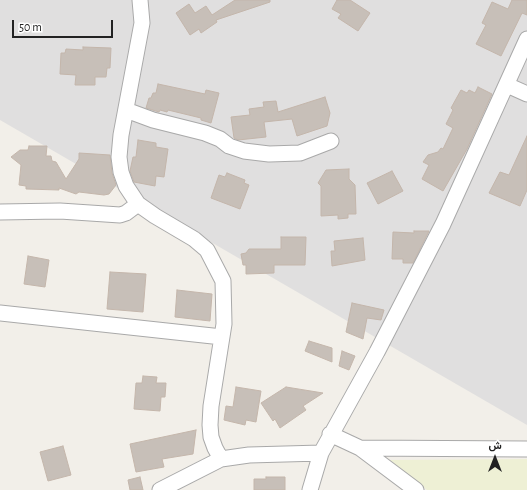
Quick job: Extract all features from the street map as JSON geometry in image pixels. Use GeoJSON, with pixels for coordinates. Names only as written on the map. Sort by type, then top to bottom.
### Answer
{"type":"FeatureCollection","features":[{"type":"Feature","properties":{"kind":"street"},"geometry":{"type":"LineString","coordinates":[[140,0],[142,23],[120,142],[121,172],[126,186],[138,204],[194,239],[207,250],[223,282],[224,324],[210,425],[211,437],[221,460]]}},
{"type":"Feature","properties":{"kind":"street"},"geometry":{"type":"LineString","coordinates":[[310,490],[321,453],[330,434],[377,352],[443,224],[527,39]]}},
{"type":"Feature","properties":{"kind":"street"},"geometry":{"type":"LineString","coordinates":[[507,85],[527,94]]}},
{"type":"Feature","properties":{"kind":"street"},"geometry":{"type":"LineString","coordinates":[[126,110],[153,120],[205,133],[220,139],[228,146],[244,151],[269,154],[300,152],[331,141]]}},
{"type":"Feature","properties":{"kind":"street"},"geometry":{"type":"LineString","coordinates":[[0,212],[60,211],[120,215],[126,214],[138,204]]}},
{"type":"Feature","properties":{"kind":"street"},"geometry":{"type":"LineString","coordinates":[[0,313],[222,337]]}},
{"type":"Feature","properties":{"kind":"street"},"geometry":{"type":"LineString","coordinates":[[330,434],[360,448],[416,490]]}},
{"type":"Feature","properties":{"kind":"street"},"geometry":{"type":"LineString","coordinates":[[360,448],[527,449]]}},
{"type":"Feature","properties":{"kind":"street"},"geometry":{"type":"LineString","coordinates":[[160,490],[221,460],[249,455],[321,453]]}},
{"type":"Feature","properties":{"kind":"shaded area"},"geometry":{"type":"Polygon","coordinates":[[[0,0],[527,0],[527,425],[0,120],[0,0]]]}},
{"type":"Feature","properties":{"kind":"green space"},"geometry":{"type":"Polygon","coordinates":[[[527,459],[527,490],[427,490],[390,460],[527,459]]]}},
{"type":"Feature","properties":{"kind":"building"},"geometry":{"type":"Polygon","coordinates":[[[235,0],[270,0],[270,2],[216,20],[217,22],[201,33],[199,29],[190,35],[176,13],[189,4],[195,13],[206,6],[212,15],[235,0]]]}},
{"type":"Feature","properties":{"kind":"building"},"geometry":{"type":"Polygon","coordinates":[[[337,0],[350,0],[370,13],[358,31],[338,18],[341,14],[332,9],[337,0]]]}},
{"type":"Feature","properties":{"kind":"building"},"geometry":{"type":"Polygon","coordinates":[[[512,0],[527,0],[527,15],[522,13],[501,56],[476,44],[486,25],[482,23],[492,2],[508,9],[512,0]]]}},
{"type":"Feature","properties":{"kind":"building"},"geometry":{"type":"Polygon","coordinates":[[[83,47],[111,48],[110,68],[107,68],[106,77],[95,77],[95,85],[75,85],[76,75],[60,74],[61,53],[65,53],[66,49],[83,50],[83,47]]]}},
{"type":"Feature","properties":{"kind":"building"},"geometry":{"type":"Polygon","coordinates":[[[158,84],[205,94],[206,90],[219,93],[211,123],[201,120],[201,118],[168,110],[167,112],[160,110],[159,112],[146,108],[149,98],[151,98],[153,93],[156,93],[158,84]]]}},
{"type":"Feature","properties":{"kind":"building"},"geometry":{"type":"Polygon","coordinates":[[[478,87],[492,94],[467,149],[443,191],[422,179],[429,165],[423,162],[428,155],[438,152],[441,148],[443,149],[453,128],[446,124],[453,110],[451,108],[461,90],[467,93],[469,90],[475,93],[478,87]]]}},
{"type":"Feature","properties":{"kind":"building"},"geometry":{"type":"Polygon","coordinates":[[[325,97],[330,113],[327,126],[297,136],[292,119],[264,122],[266,137],[238,140],[234,138],[231,117],[250,115],[249,109],[264,107],[263,102],[276,101],[278,112],[325,97]]]}},
{"type":"Feature","properties":{"kind":"building"},"geometry":{"type":"Polygon","coordinates":[[[527,136],[527,190],[520,206],[489,193],[500,172],[509,175],[527,136]]]}},
{"type":"Feature","properties":{"kind":"building"},"geometry":{"type":"Polygon","coordinates":[[[138,140],[156,143],[156,147],[168,149],[164,177],[156,176],[155,186],[134,182],[130,171],[133,157],[136,157],[138,140]]]}},
{"type":"Feature","properties":{"kind":"building"},"geometry":{"type":"Polygon","coordinates":[[[29,146],[47,146],[46,156],[51,156],[52,161],[56,162],[66,179],[79,159],[79,153],[110,155],[112,173],[116,185],[109,194],[104,195],[79,192],[76,194],[59,188],[59,190],[26,189],[26,186],[19,185],[21,165],[11,157],[20,150],[28,150],[29,146]]]}},
{"type":"Feature","properties":{"kind":"building"},"geometry":{"type":"Polygon","coordinates":[[[349,169],[349,179],[355,185],[356,214],[348,214],[348,218],[338,219],[338,215],[321,216],[321,186],[318,183],[326,170],[349,169]]]}},
{"type":"Feature","properties":{"kind":"building"},"geometry":{"type":"Polygon","coordinates":[[[392,171],[403,191],[378,204],[367,183],[392,171]]]}},
{"type":"Feature","properties":{"kind":"building"},"geometry":{"type":"Polygon","coordinates":[[[227,173],[245,180],[244,183],[249,185],[240,209],[211,198],[219,175],[225,177],[227,173]]]}},
{"type":"Feature","properties":{"kind":"building"},"geometry":{"type":"Polygon","coordinates":[[[414,231],[429,231],[413,263],[403,263],[403,259],[392,259],[393,232],[414,233],[414,231]]]}},
{"type":"Feature","properties":{"kind":"building"},"geometry":{"type":"Polygon","coordinates":[[[281,237],[306,237],[305,265],[274,265],[274,273],[246,274],[246,265],[243,265],[241,254],[246,253],[249,249],[281,249],[281,237]]]}},
{"type":"Feature","properties":{"kind":"building"},"geometry":{"type":"Polygon","coordinates":[[[363,238],[365,260],[332,266],[331,251],[335,251],[334,241],[363,238]]]}},
{"type":"Feature","properties":{"kind":"building"},"geometry":{"type":"Polygon","coordinates":[[[28,256],[49,260],[45,287],[24,284],[28,256]]]}},
{"type":"Feature","properties":{"kind":"building"},"geometry":{"type":"Polygon","coordinates":[[[110,272],[146,274],[143,312],[107,309],[110,272]]]}},
{"type":"Feature","properties":{"kind":"building"},"geometry":{"type":"Polygon","coordinates":[[[177,290],[212,294],[210,321],[175,317],[177,290]]]}},
{"type":"Feature","properties":{"kind":"building"},"geometry":{"type":"Polygon","coordinates":[[[352,303],[384,310],[381,320],[367,318],[363,339],[346,332],[352,303]]]}},
{"type":"Feature","properties":{"kind":"building"},"geometry":{"type":"Polygon","coordinates":[[[309,341],[332,348],[332,362],[305,351],[309,341]]]}},
{"type":"Feature","properties":{"kind":"building"},"geometry":{"type":"Polygon","coordinates":[[[342,351],[355,356],[349,370],[339,366],[342,351]]]}},
{"type":"Feature","properties":{"kind":"building"},"geometry":{"type":"Polygon","coordinates":[[[143,376],[157,377],[156,383],[166,383],[165,397],[161,397],[160,411],[134,409],[136,383],[142,383],[143,376]]]}},
{"type":"Feature","properties":{"kind":"building"},"geometry":{"type":"Polygon","coordinates":[[[236,387],[261,391],[256,422],[246,420],[245,425],[224,420],[226,406],[233,407],[236,387]]]}},
{"type":"Feature","properties":{"kind":"building"},"geometry":{"type":"Polygon","coordinates":[[[286,387],[323,393],[303,406],[306,410],[280,428],[275,419],[273,421],[261,403],[286,387]]]}},
{"type":"Feature","properties":{"kind":"building"},"geometry":{"type":"Polygon","coordinates":[[[196,430],[193,454],[162,459],[164,467],[136,472],[130,444],[196,430]]]}},
{"type":"Feature","properties":{"kind":"building"},"geometry":{"type":"Polygon","coordinates":[[[63,446],[71,475],[48,481],[40,452],[63,446]]]}},
{"type":"Feature","properties":{"kind":"building"},"geometry":{"type":"Polygon","coordinates":[[[140,477],[143,490],[130,490],[128,480],[140,477]]]}},
{"type":"Feature","properties":{"kind":"building"},"geometry":{"type":"Polygon","coordinates":[[[266,477],[285,477],[285,490],[254,490],[254,479],[266,479],[266,477]]]}}]}
